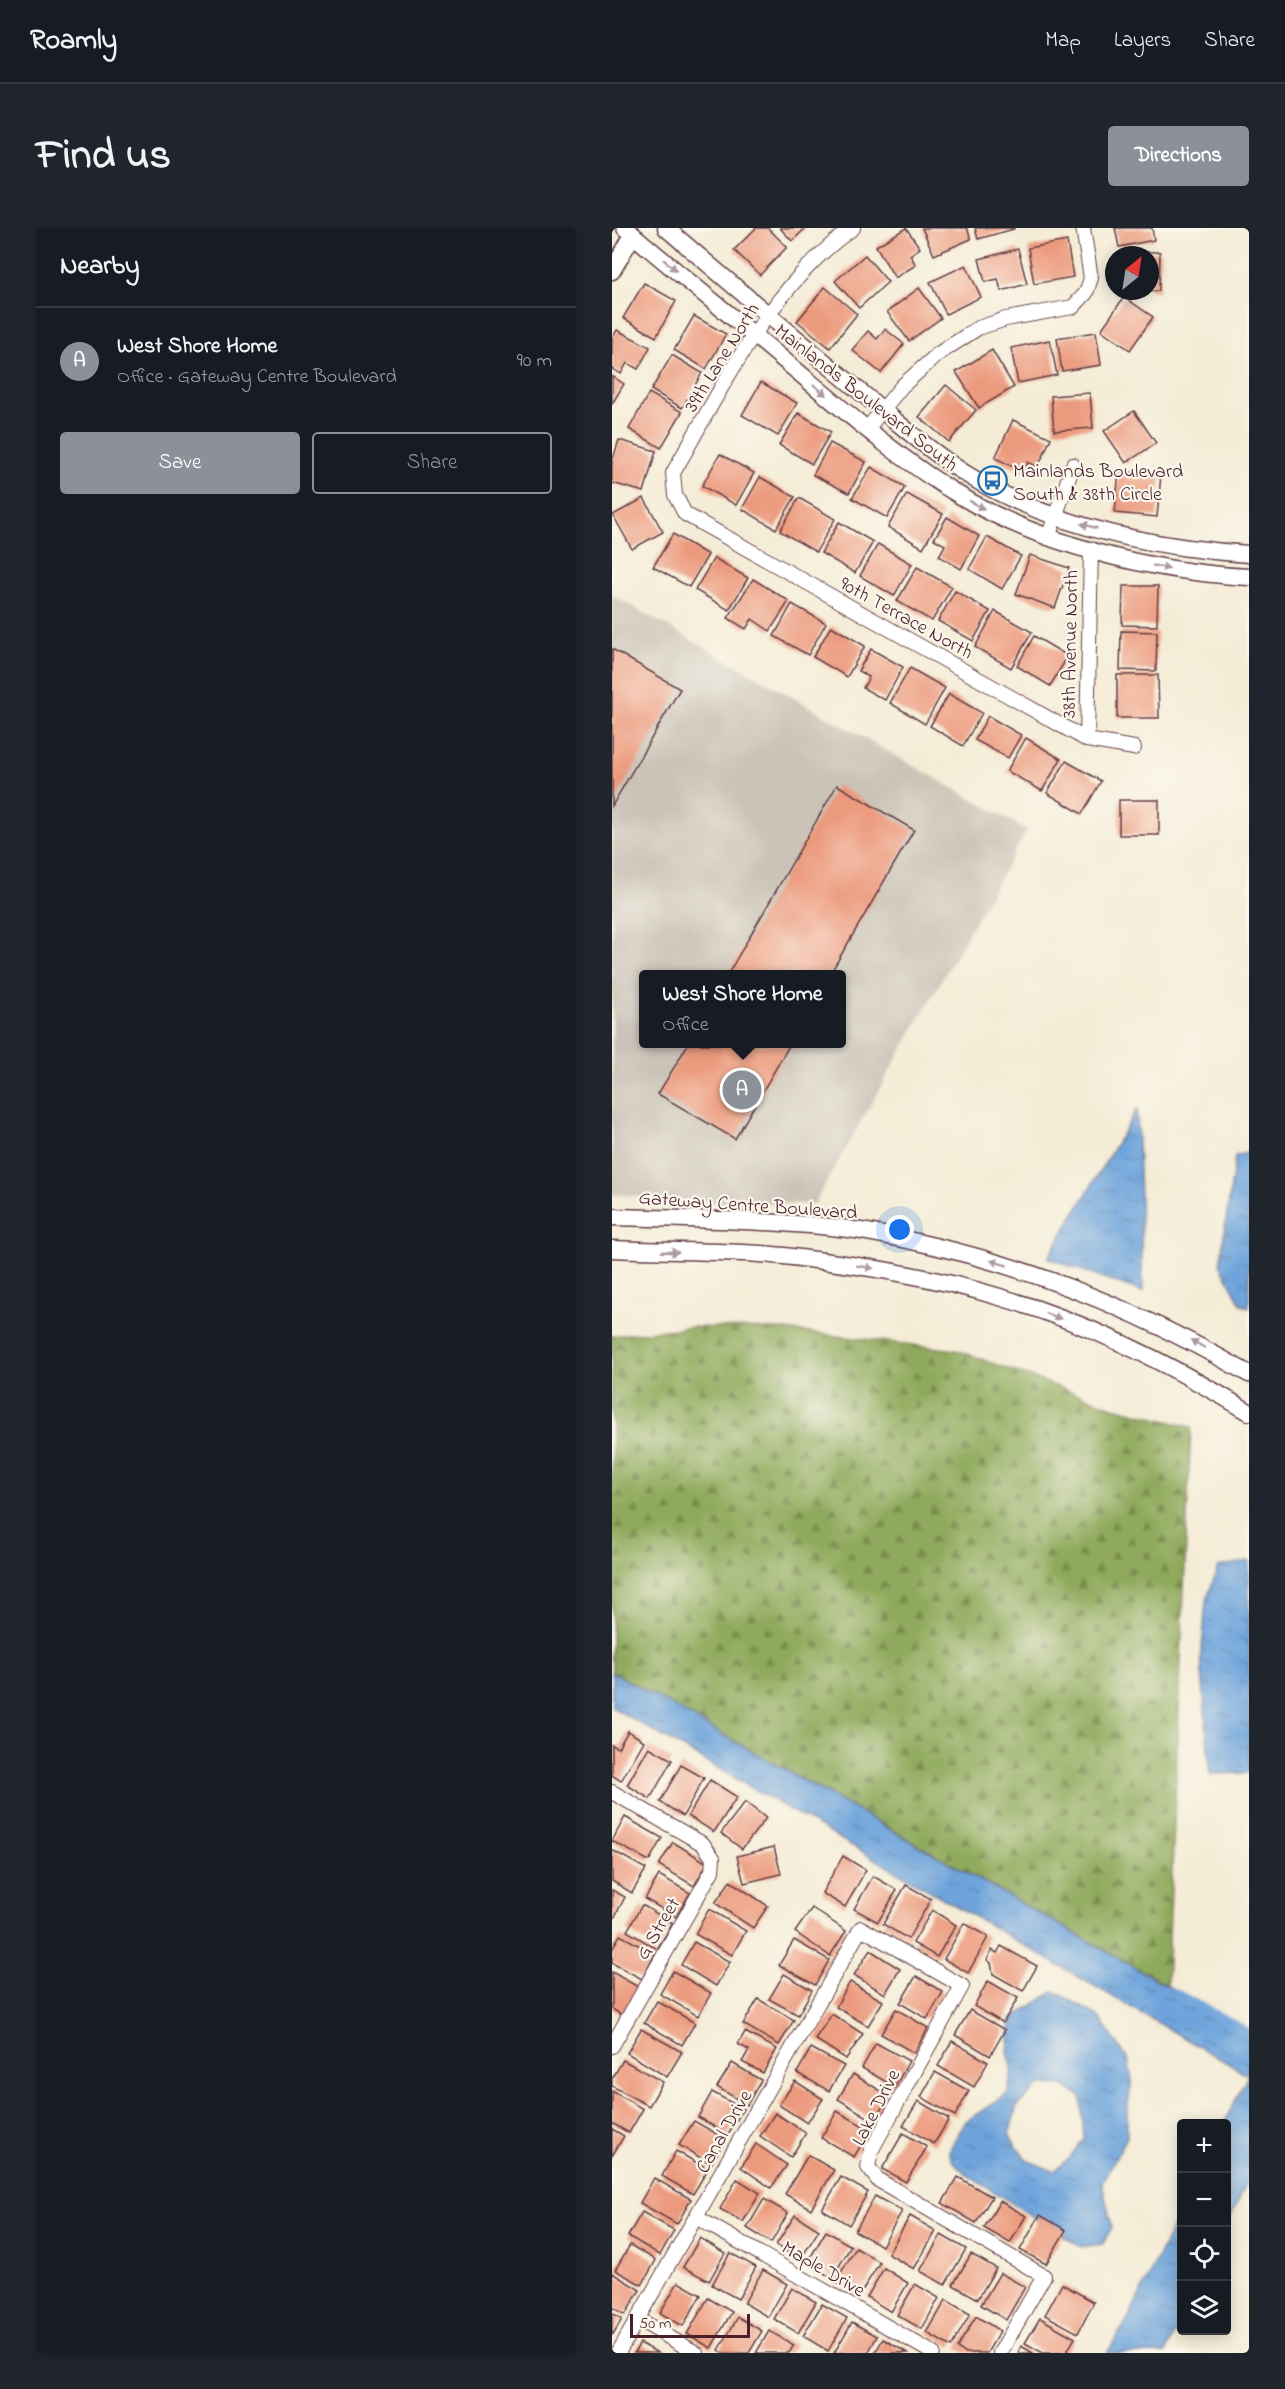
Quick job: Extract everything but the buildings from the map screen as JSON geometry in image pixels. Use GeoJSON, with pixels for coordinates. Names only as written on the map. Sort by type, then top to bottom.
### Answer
{"type":"FeatureCollection","features":[{"type":"Feature","properties":{"kind":"street","name":"Mainlands Boulevard South"},"geometry":{"type":"LineString","coordinates":[[666,228],[883,410],[924,443],[975,479],[1017,501],[1056,516],[1145,542],[1201,551],[1249,554]]}},
{"type":"Feature","properties":{"kind":"street","name":"39th Lane North"},"geometry":{"type":"LineString","coordinates":[[675,495],[674,473],[753,334],[792,284],[840,237],[853,228]]}},
{"type":"Feature","properties":{"kind":"street"},"geometry":{"type":"LineString","coordinates":[[867,429],[902,386],[938,354],[978,328],[1005,319],[1073,307],[1086,293],[1091,278],[1083,228]]}},
{"type":"Feature","properties":{"kind":"street","name":"Mainlands Boulevard South"},"geometry":{"type":"LineString","coordinates":[[632,230],[867,429],[959,495],[1001,518],[1048,538],[1156,566],[1215,575],[1249,577]]}},
{"type":"Feature","properties":{"kind":"street"},"geometry":{"type":"LineString","coordinates":[[612,271],[632,230]]}},
{"type":"Feature","properties":{"kind":"street"},"geometry":{"type":"LineString","coordinates":[[1048,538],[1072,465]]}},
{"type":"Feature","properties":{"kind":"street","name":"90th Terrace North"},"geometry":{"type":"LineString","coordinates":[[675,495],[685,514],[1087,740],[1134,748]]}},
{"type":"Feature","properties":{"kind":"street","name":"38th Avenue North"},"geometry":{"type":"LineString","coordinates":[[1087,740],[1091,549]]}},
{"type":"Feature","properties":{"kind":"street","name":"Gateway Centre Boulevard"},"geometry":{"type":"LineString","coordinates":[[612,1217],[756,1221],[833,1227],[898,1238],[976,1256],[1049,1279],[1118,1306],[1190,1340],[1249,1374]]}},
{"type":"Feature","properties":{"kind":"street"},"geometry":{"type":"LineString","coordinates":[[612,1249],[782,1256],[863,1266],[948,1283],[1004,1298],[1130,1347],[1193,1379],[1249,1412]]}},
{"type":"Feature","properties":{"kind":"street","name":"G Street"},"geometry":{"type":"LineString","coordinates":[[612,2046],[712,1871],[713,1858],[703,1844],[613,1797]]}},
{"type":"Feature","properties":{"kind":"street","name":"Canal Drive"},"geometry":{"type":"LineString","coordinates":[[618,2353],[861,1928]]}},
{"type":"Feature","properties":{"kind":"street","name":"Lake Drive"},"geometry":{"type":"LineString","coordinates":[[861,1928],[962,1986],[871,2151],[868,2167],[878,2181],[1044,2276],[1000,2353]]}},
{"type":"Feature","properties":{"kind":"street","name":"Maple Drive"},"geometry":{"type":"LineString","coordinates":[[696,2217],[933,2353]]}},
{"type":"Feature","properties":{"kind":"street"},"geometry":{"type":"LineString","coordinates":[[638,2319],[696,2353]]}},
{"type":"Feature","properties":{"kind":"shaded area"},"geometry":{"type":"Polygon","coordinates":[[[612,595],[1027,830],[814,1204],[693,1202],[612,1194],[612,595]]]}},
{"type":"Feature","properties":{"kind":"green space"},"geometry":{"type":"Polygon","coordinates":[[[693,1327],[777,1329],[956,1350],[1113,1407],[1191,1427],[1167,1985],[612,1672],[612,1336],[693,1327]]]}},
{"type":"Feature","properties":{"kind":"water"},"geometry":{"type":"Polygon","coordinates":[[[1137,1109],[1143,1292],[1048,1258],[1137,1109]]]}},
{"type":"Feature","properties":{"kind":"water"},"geometry":{"type":"Polygon","coordinates":[[[1249,1152],[1249,1308],[1241,1304],[1220,1264],[1235,1156],[1249,1152]]]}},
{"type":"Feature","properties":{"kind":"water"},"geometry":{"type":"Polygon","coordinates":[[[1249,1561],[1249,1773],[1210,1774],[1201,1659],[1206,1602],[1218,1567],[1249,1561]]]}},
{"type":"Feature","properties":{"kind":"water"},"geometry":{"type":"Polygon","coordinates":[[[612,1672],[1249,2032],[1249,2178],[1231,2216],[1231,2119],[1226,2119],[1248,2075],[612,1707],[612,1672]]]}},
{"type":"Feature","properties":{"kind":"water"},"geometry":{"type":"Polygon","coordinates":[[[1054,1991],[1098,2016],[1128,2059],[1132,2080],[1127,2111],[1127,2137],[1102,2183],[1112,2227],[1103,2244],[1081,2247],[967,2175],[952,2160],[949,2151],[965,2122],[1008,2093],[1012,2066],[1008,2052],[1011,2020],[1054,1991]],[[1040,2085],[1017,2106],[1009,2135],[1026,2160],[1054,2171],[1069,2158],[1084,2139],[1081,2096],[1063,2086],[1040,2085]]]}},
{"type":"Feature","properties":{"kind":"water"},"geometry":{"type":"Polygon","coordinates":[[[1177,2218],[1177,2329],[1166,2353],[1107,2353],[1129,2317],[1177,2218]]]}},
{"type":"Feature","properties":{"kind":"waterway"},"geometry":{"type":"LineString","coordinates":[[1174,1990],[1249,2030]]}},
{"type":"Feature","properties":{"kind":"place","name":"Mainlands Boulevard South & 38th Circle"},"geometry":{"type":"Point","coordinates":[992,481]}},
{"type":"Feature","properties":{"kind":"place","name":"West Shore Home"},"geometry":{"type":"Point","coordinates":[742,1090]}}]}
